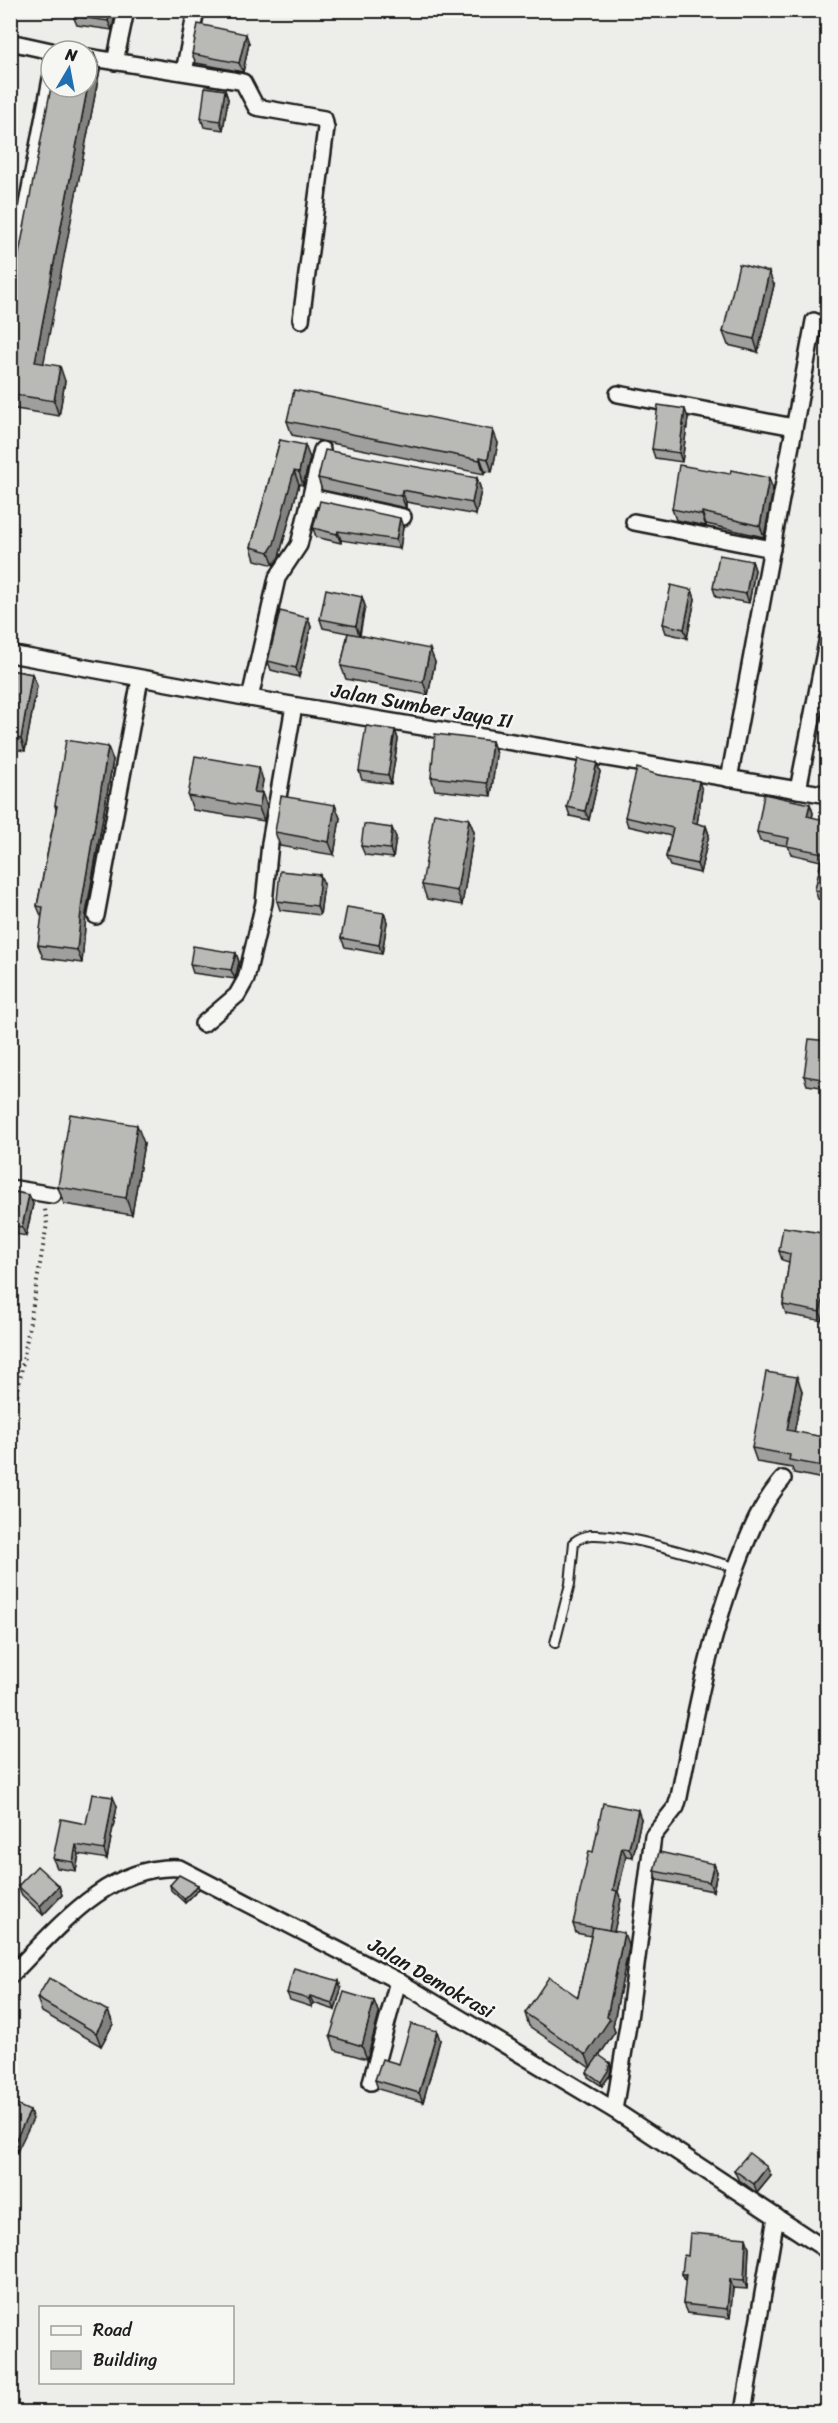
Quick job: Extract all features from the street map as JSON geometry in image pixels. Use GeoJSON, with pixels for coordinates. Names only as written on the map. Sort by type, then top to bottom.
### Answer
{"type":"FeatureCollection","features":[{"type":"Feature","properties":{"kind":"street"},"geometry":{"type":"LineString","coordinates":[[115,62],[126,10]]}},
{"type":"Feature","properties":{"kind":"street"},"geometry":{"type":"LineString","coordinates":[[184,72],[196,10]]}},
{"type":"Feature","properties":{"kind":"street"},"geometry":{"type":"LineString","coordinates":[[10,42],[39,48]]}},
{"type":"Feature","properties":{"kind":"street"},"geometry":{"type":"LineString","coordinates":[[99,59],[243,82],[256,107],[324,119],[326,128],[302,320]]}},
{"type":"Feature","properties":{"kind":"street"},"geometry":{"type":"LineString","coordinates":[[10,293],[18,214],[46,99]]}},
{"type":"Feature","properties":{"kind":"street"},"geometry":{"type":"LineString","coordinates":[[729,779],[814,321]]}},
{"type":"Feature","properties":{"kind":"street"},"geometry":{"type":"LineString","coordinates":[[618,394],[794,428]]}},
{"type":"Feature","properties":{"kind":"street"},"geometry":{"type":"LineString","coordinates":[[250,698],[277,578],[299,545],[311,497],[327,452],[303,447]]}},
{"type":"Feature","properties":{"kind":"street"},"geometry":{"type":"LineString","coordinates":[[311,497],[403,517]]}},
{"type":"Feature","properties":{"kind":"street"},"geometry":{"type":"LineString","coordinates":[[634,522],[772,549]]}},
{"type":"Feature","properties":{"kind":"street"},"geometry":{"type":"LineString","coordinates":[[798,790],[828,637]]}},
{"type":"Feature","properties":{"kind":"street","name":"Jalan Sumber Jaya II"},"geometry":{"type":"LineString","coordinates":[[10,654],[250,698],[828,795]]}},
{"type":"Feature","properties":{"kind":"street"},"geometry":{"type":"LineString","coordinates":[[96,916],[140,679]]}},
{"type":"Feature","properties":{"kind":"street"},"geometry":{"type":"LineString","coordinates":[[203,1024],[237,995],[246,979],[264,903],[270,843],[294,705]]}},
{"type":"Feature","properties":{"kind":"street"},"geometry":{"type":"LineString","coordinates":[[10,1188],[48,1195]]}},
{"type":"Feature","properties":{"kind":"street"},"geometry":{"type":"LineString","coordinates":[[614,2109],[629,2019],[653,1836],[676,1807],[679,1797],[706,1662],[721,1607],[759,1511],[783,1479]]}},
{"type":"Feature","properties":{"kind":"street","name":"Jalan Demokrasi"},"geometry":{"type":"LineString","coordinates":[[10,1976],[86,1900],[141,1873],[160,1867],[179,1868],[398,1981],[614,2109],[828,2250]]}},
{"type":"Feature","properties":{"kind":"street"},"geometry":{"type":"LineString","coordinates":[[371,2082],[398,1981]]}},
{"type":"Feature","properties":{"kind":"street"},"geometry":{"type":"LineString","coordinates":[[743,2412],[776,2217]]}},
{"type":"Feature","properties":{"kind":"lane"},"geometry":{"type":"LineString","coordinates":[[555,1643],[570,1584],[574,1542],[580,1538],[602,1536],[632,1541],[736,1567]]}},
{"type":"Feature","properties":{"kind":"path"},"geometry":{"type":"LineString","coordinates":[[10,1436],[47,1224],[48,1195]]}},
{"type":"Feature","properties":{"kind":"building"},"geometry":{"type":"Polygon","coordinates":[[[74,10],[111,10],[108,21],[73,16],[74,10]]]}},
{"type":"Feature","properties":{"kind":"building"},"geometry":{"type":"Polygon","coordinates":[[[198,24],[246,34],[239,63],[192,54],[198,24]]]}},
{"type":"Feature","properties":{"kind":"building"},"geometry":{"type":"Polygon","coordinates":[[[205,87],[225,90],[220,121],[201,118],[205,87]]]}},
{"type":"Feature","properties":{"kind":"building"},"geometry":{"type":"Polygon","coordinates":[[[49,99],[85,99],[35,362],[60,366],[54,401],[10,394],[12,350],[10,349],[10,284],[14,280],[49,99]]]}},
{"type":"Feature","properties":{"kind":"building"},"geometry":{"type":"Polygon","coordinates":[[[739,264],[769,272],[754,339],[723,332],[739,264]]]}},
{"type":"Feature","properties":{"kind":"building"},"geometry":{"type":"Polygon","coordinates":[[[294,390],[493,430],[488,459],[480,457],[480,460],[287,421],[294,390]]]}},
{"type":"Feature","properties":{"kind":"building"},"geometry":{"type":"Polygon","coordinates":[[[658,405],[685,409],[679,453],[652,449],[658,405]]]}},
{"type":"Feature","properties":{"kind":"building"},"geometry":{"type":"Polygon","coordinates":[[[280,440],[305,445],[299,472],[294,471],[274,544],[269,552],[251,547],[280,440]]]}},
{"type":"Feature","properties":{"kind":"building"},"geometry":{"type":"Polygon","coordinates":[[[325,450],[477,478],[472,503],[402,490],[401,496],[318,478],[325,450]]]}},
{"type":"Feature","properties":{"kind":"building"},"geometry":{"type":"Polygon","coordinates":[[[679,465],[730,474],[731,470],[769,478],[760,526],[702,512],[702,515],[672,509],[679,465]]]}},
{"type":"Feature","properties":{"kind":"building"},"geometry":{"type":"Polygon","coordinates":[[[320,501],[400,518],[396,540],[338,531],[337,534],[313,528],[320,501]]]}},
{"type":"Feature","properties":{"kind":"building"},"geometry":{"type":"Polygon","coordinates":[[[719,555],[752,561],[746,594],[713,588],[719,555]]]}},
{"type":"Feature","properties":{"kind":"building"},"geometry":{"type":"Polygon","coordinates":[[[671,585],[692,590],[684,629],[663,624],[671,585]]]}},
{"type":"Feature","properties":{"kind":"building"},"geometry":{"type":"Polygon","coordinates":[[[326,589],[362,597],[356,626],[320,619],[326,589]]]}},
{"type":"Feature","properties":{"kind":"building"},"geometry":{"type":"Polygon","coordinates":[[[280,611],[308,618],[296,668],[268,661],[280,611]]]}},
{"type":"Feature","properties":{"kind":"building"},"geometry":{"type":"Polygon","coordinates":[[[348,633],[430,649],[423,682],[341,666],[348,633]]]}},
{"type":"Feature","properties":{"kind":"building"},"geometry":{"type":"Polygon","coordinates":[[[10,670],[32,674],[21,739],[10,737],[10,670]]]}},
{"type":"Feature","properties":{"kind":"building"},"geometry":{"type":"Polygon","coordinates":[[[366,726],[395,730],[388,775],[359,771],[366,726]]]}},
{"type":"Feature","properties":{"kind":"building"},"geometry":{"type":"Polygon","coordinates":[[[435,734],[492,741],[487,783],[431,777],[435,734]]]}},
{"type":"Feature","properties":{"kind":"building"},"geometry":{"type":"Polygon","coordinates":[[[66,740],[108,747],[82,901],[77,950],[38,945],[43,907],[37,906],[57,806],[55,805],[66,740]]]}},
{"type":"Feature","properties":{"kind":"building"},"geometry":{"type":"Polygon","coordinates":[[[195,756],[259,767],[254,792],[262,793],[259,808],[188,796],[195,756]]]}},
{"type":"Feature","properties":{"kind":"building"},"geometry":{"type":"Polygon","coordinates":[[[578,759],[597,763],[585,811],[567,807],[578,759]]]}},
{"type":"Feature","properties":{"kind":"building"},"geometry":{"type":"Polygon","coordinates":[[[637,768],[658,775],[699,781],[692,822],[706,826],[697,864],[666,857],[673,828],[625,817],[637,768]]]}},
{"type":"Feature","properties":{"kind":"building"},"geometry":{"type":"Polygon","coordinates":[[[764,794],[810,804],[807,816],[828,821],[828,892],[815,890],[823,853],[787,846],[789,838],[757,832],[764,794]]]}},
{"type":"Feature","properties":{"kind":"building"},"geometry":{"type":"Polygon","coordinates":[[[281,796],[335,805],[329,842],[275,832],[281,796]]]}},
{"type":"Feature","properties":{"kind":"building"},"geometry":{"type":"Polygon","coordinates":[[[434,813],[469,819],[457,891],[422,885],[434,813]]]}},
{"type":"Feature","properties":{"kind":"building"},"geometry":{"type":"Polygon","coordinates":[[[364,824],[392,828],[390,849],[361,846],[364,824]]]}},
{"type":"Feature","properties":{"kind":"building"},"geometry":{"type":"Polygon","coordinates":[[[280,871],[320,875],[317,906],[277,901],[280,871]]]}},
{"type":"Feature","properties":{"kind":"building"},"geometry":{"type":"Polygon","coordinates":[[[347,907],[384,913],[379,945],[341,938],[347,907]]]}},
{"type":"Feature","properties":{"kind":"building"},"geometry":{"type":"Polygon","coordinates":[[[193,946],[236,953],[231,970],[190,964],[193,946]]]}},
{"type":"Feature","properties":{"kind":"building"},"geometry":{"type":"Polygon","coordinates":[[[809,1039],[828,1041],[828,1080],[804,1076],[809,1039]]]}},
{"type":"Feature","properties":{"kind":"building"},"geometry":{"type":"Polygon","coordinates":[[[70,1114],[137,1125],[126,1198],[58,1187],[70,1114]]]}},
{"type":"Feature","properties":{"kind":"building"},"geometry":{"type":"Polygon","coordinates":[[[10,1191],[29,1195],[22,1227],[10,1225],[10,1191]]]}},
{"type":"Feature","properties":{"kind":"building"},"geometry":{"type":"Polygon","coordinates":[[[783,1227],[828,1234],[828,1283],[826,1283],[820,1312],[783,1305],[790,1254],[779,1251],[783,1227]]]}},
{"type":"Feature","properties":{"kind":"building"},"geometry":{"type":"Polygon","coordinates":[[[10,1264],[14,1265],[10,1285],[10,1264]]]}},
{"type":"Feature","properties":{"kind":"building"},"geometry":{"type":"Polygon","coordinates":[[[766,1372],[797,1377],[787,1430],[828,1438],[828,1467],[789,1460],[790,1455],[752,1448],[766,1372]]]}},
{"type":"Feature","properties":{"kind":"building"},"geometry":{"type":"Polygon","coordinates":[[[92,1794],[113,1797],[104,1850],[76,1845],[73,1862],[53,1859],[61,1819],[86,1824],[92,1794]]]}},
{"type":"Feature","properties":{"kind":"building"},"geometry":{"type":"Polygon","coordinates":[[[603,1803],[638,1810],[629,1848],[622,1847],[613,1890],[617,1891],[609,1930],[573,1924],[589,1851],[593,1852],[603,1803]]]}},
{"type":"Feature","properties":{"kind":"building"},"geometry":{"type":"Polygon","coordinates":[[[659,1852],[714,1864],[709,1882],[654,1871],[659,1852]]]}},
{"type":"Feature","properties":{"kind":"building"},"geometry":{"type":"Polygon","coordinates":[[[37,1866],[59,1886],[40,1906],[18,1886],[37,1866]]]}},
{"type":"Feature","properties":{"kind":"building"},"geometry":{"type":"Polygon","coordinates":[[[179,1875],[198,1885],[184,1899],[170,1885],[179,1875]]]}},
{"type":"Feature","properties":{"kind":"building"},"geometry":{"type":"Polygon","coordinates":[[[593,1927],[624,1933],[607,2017],[610,2019],[586,2055],[525,2013],[549,1977],[578,1997],[593,1927]]]}},
{"type":"Feature","properties":{"kind":"building"},"geometry":{"type":"Polygon","coordinates":[[[294,1968],[339,1981],[332,2003],[310,1996],[309,1999],[287,1993],[294,1968]]]}},
{"type":"Feature","properties":{"kind":"building"},"geometry":{"type":"Polygon","coordinates":[[[49,1978],[108,2011],[96,2033],[37,1998],[49,1978]]]}},
{"type":"Feature","properties":{"kind":"building"},"geometry":{"type":"Polygon","coordinates":[[[344,1992],[374,2001],[362,2046],[330,2036],[344,1992]]]}},
{"type":"Feature","properties":{"kind":"building"},"geometry":{"type":"Polygon","coordinates":[[[411,2024],[437,2031],[419,2093],[375,2080],[382,2059],[399,2064],[411,2024]]]}},
{"type":"Feature","properties":{"kind":"building"},"geometry":{"type":"Polygon","coordinates":[[[599,2055],[610,2063],[601,2082],[587,2072],[599,2055]]]}},
{"type":"Feature","properties":{"kind":"building"},"geometry":{"type":"Polygon","coordinates":[[[10,2102],[30,2111],[10,2151],[10,2102]]]}},
{"type":"Feature","properties":{"kind":"building"},"geometry":{"type":"Polygon","coordinates":[[[749,2153],[767,2167],[754,2184],[734,2170],[749,2153]]]}},
{"type":"Feature","properties":{"kind":"building"},"geometry":{"type":"Polygon","coordinates":[[[690,2233],[746,2238],[744,2280],[730,2279],[727,2309],[683,2304],[686,2274],[682,2274],[684,2255],[688,2256],[690,2233]]]}}]}
